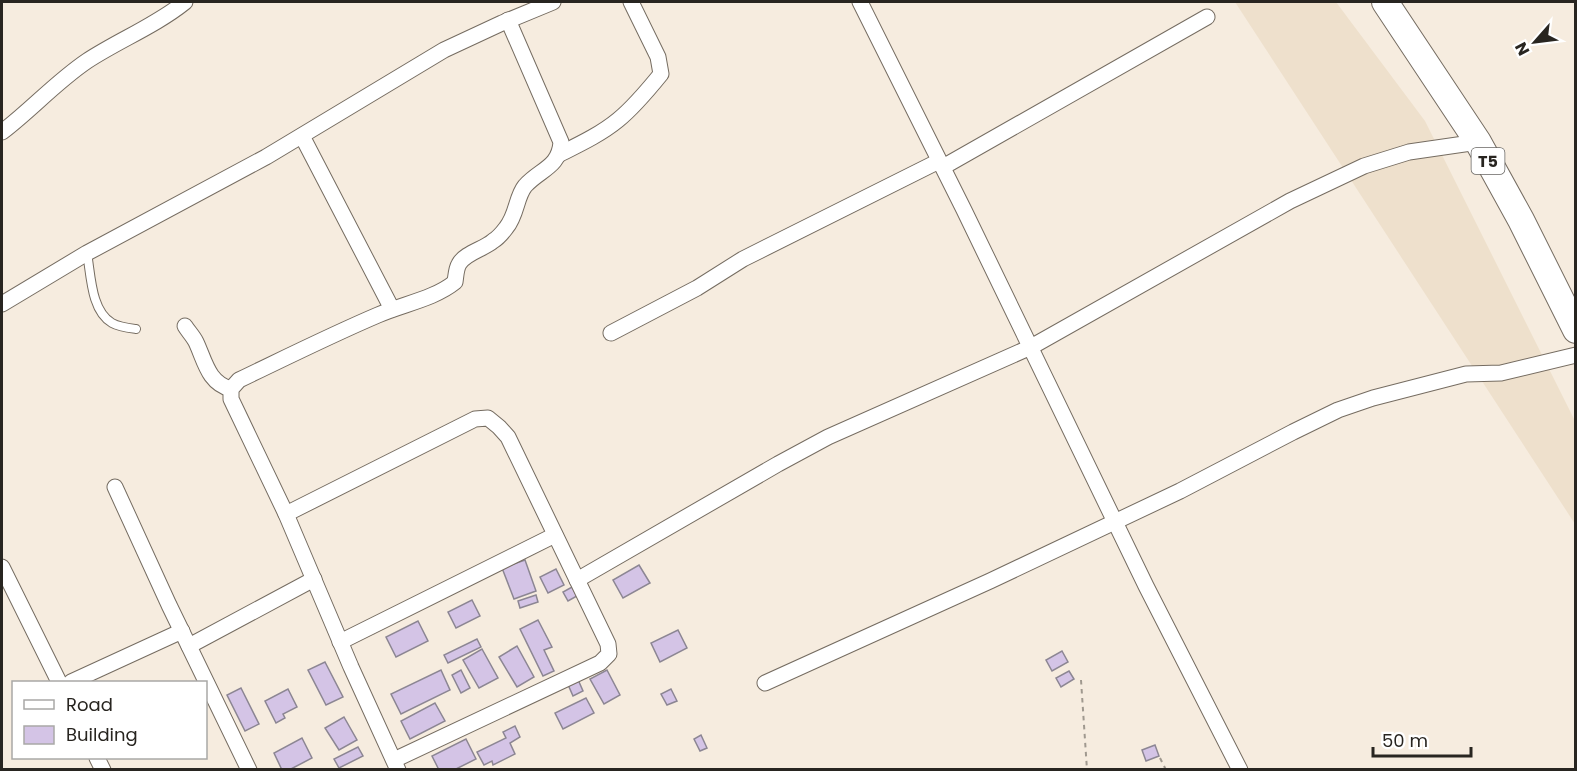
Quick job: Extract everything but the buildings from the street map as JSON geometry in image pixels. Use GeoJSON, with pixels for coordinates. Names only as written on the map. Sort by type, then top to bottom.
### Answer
{"type":"FeatureCollection","features":[{"type":"Feature","properties":{"kind":"highway","name":"T5"},"geometry":{"type":"LineString","coordinates":[[1385,2],[1478,142],[1570,304],[1575,330]]}},
{"type":"Feature","properties":{"kind":"street"},"geometry":{"type":"LineString","coordinates":[[2,132],[84,63],[159,21],[185,2]]}},
{"type":"Feature","properties":{"kind":"street"},"geometry":{"type":"LineString","coordinates":[[2,304],[87,253],[266,158],[444,50],[553,2]]}},
{"type":"Feature","properties":{"kind":"street"},"geometry":{"type":"LineString","coordinates":[[286,514],[475,419],[488,418],[508,437],[608,644],[609,654],[600,663],[396,765],[340,642],[286,514],[231,399],[231,389],[239,380],[392,309],[445,290],[455,282],[462,259],[494,241],[508,227],[526,186],[553,164],[560,154],[618,120],[661,74],[658,57],[631,2]]}},
{"type":"Feature","properties":{"kind":"street"},"geometry":{"type":"LineString","coordinates":[[860,2],[1115,522],[1240,770]]}},
{"type":"Feature","properties":{"kind":"street"},"geometry":{"type":"LineString","coordinates":[[611,333],[697,288],[743,260],[941,164],[1208,16]]}},
{"type":"Feature","properties":{"kind":"street"},"geometry":{"type":"LineString","coordinates":[[508,20],[561,142],[560,154]]}},
{"type":"Feature","properties":{"kind":"street"},"geometry":{"type":"LineString","coordinates":[[302,136],[392,309]]}},
{"type":"Feature","properties":{"kind":"street"},"geometry":{"type":"LineString","coordinates":[[577,580],[778,464],[818,443],[1030,347],[1290,201],[1364,166],[1408,152],[1478,142]]}},
{"type":"Feature","properties":{"kind":"street"},"geometry":{"type":"LineString","coordinates":[[185,326],[195,340],[206,368],[214,380],[221,386],[231,389]]}},
{"type":"Feature","properties":{"kind":"street"},"geometry":{"type":"LineString","coordinates":[[765,683],[1115,522],[1338,410],[1466,374],[1501,373],[1575,355]]}},
{"type":"Feature","properties":{"kind":"street"},"geometry":{"type":"LineString","coordinates":[[115,487],[206,681]]}},
{"type":"Feature","properties":{"kind":"street"},"geometry":{"type":"LineString","coordinates":[[340,642],[555,535]]}},
{"type":"Feature","properties":{"kind":"street"},"geometry":{"type":"LineString","coordinates":[[2,567],[5,583],[57,681]]}},
{"type":"Feature","properties":{"kind":"street"},"geometry":{"type":"LineString","coordinates":[[189,646],[314,579]]}},
{"type":"Feature","properties":{"kind":"street"},"geometry":{"type":"LineString","coordinates":[[73,681],[182,631]]}},
{"type":"Feature","properties":{"kind":"street"},"geometry":{"type":"LineString","coordinates":[[207,683],[249,770]]}},
{"type":"Feature","properties":{"kind":"lane"},"geometry":{"type":"LineString","coordinates":[[87,253],[97,306],[103,317],[115,325],[136,329]]}},
{"type":"Feature","properties":{"kind":"path"},"geometry":{"type":"LineString","coordinates":[[1081,680],[1087,770]]}},
{"type":"Feature","properties":{"kind":"path"},"geometry":{"type":"LineString","coordinates":[[1160,758],[1166,770]]}},
{"type":"Feature","properties":{"kind":"shaded area"},"geometry":{"type":"Polygon","coordinates":[[[1235,2],[1336,2],[1425,121],[1575,421],[1575,524],[1235,2]]]}}]}
